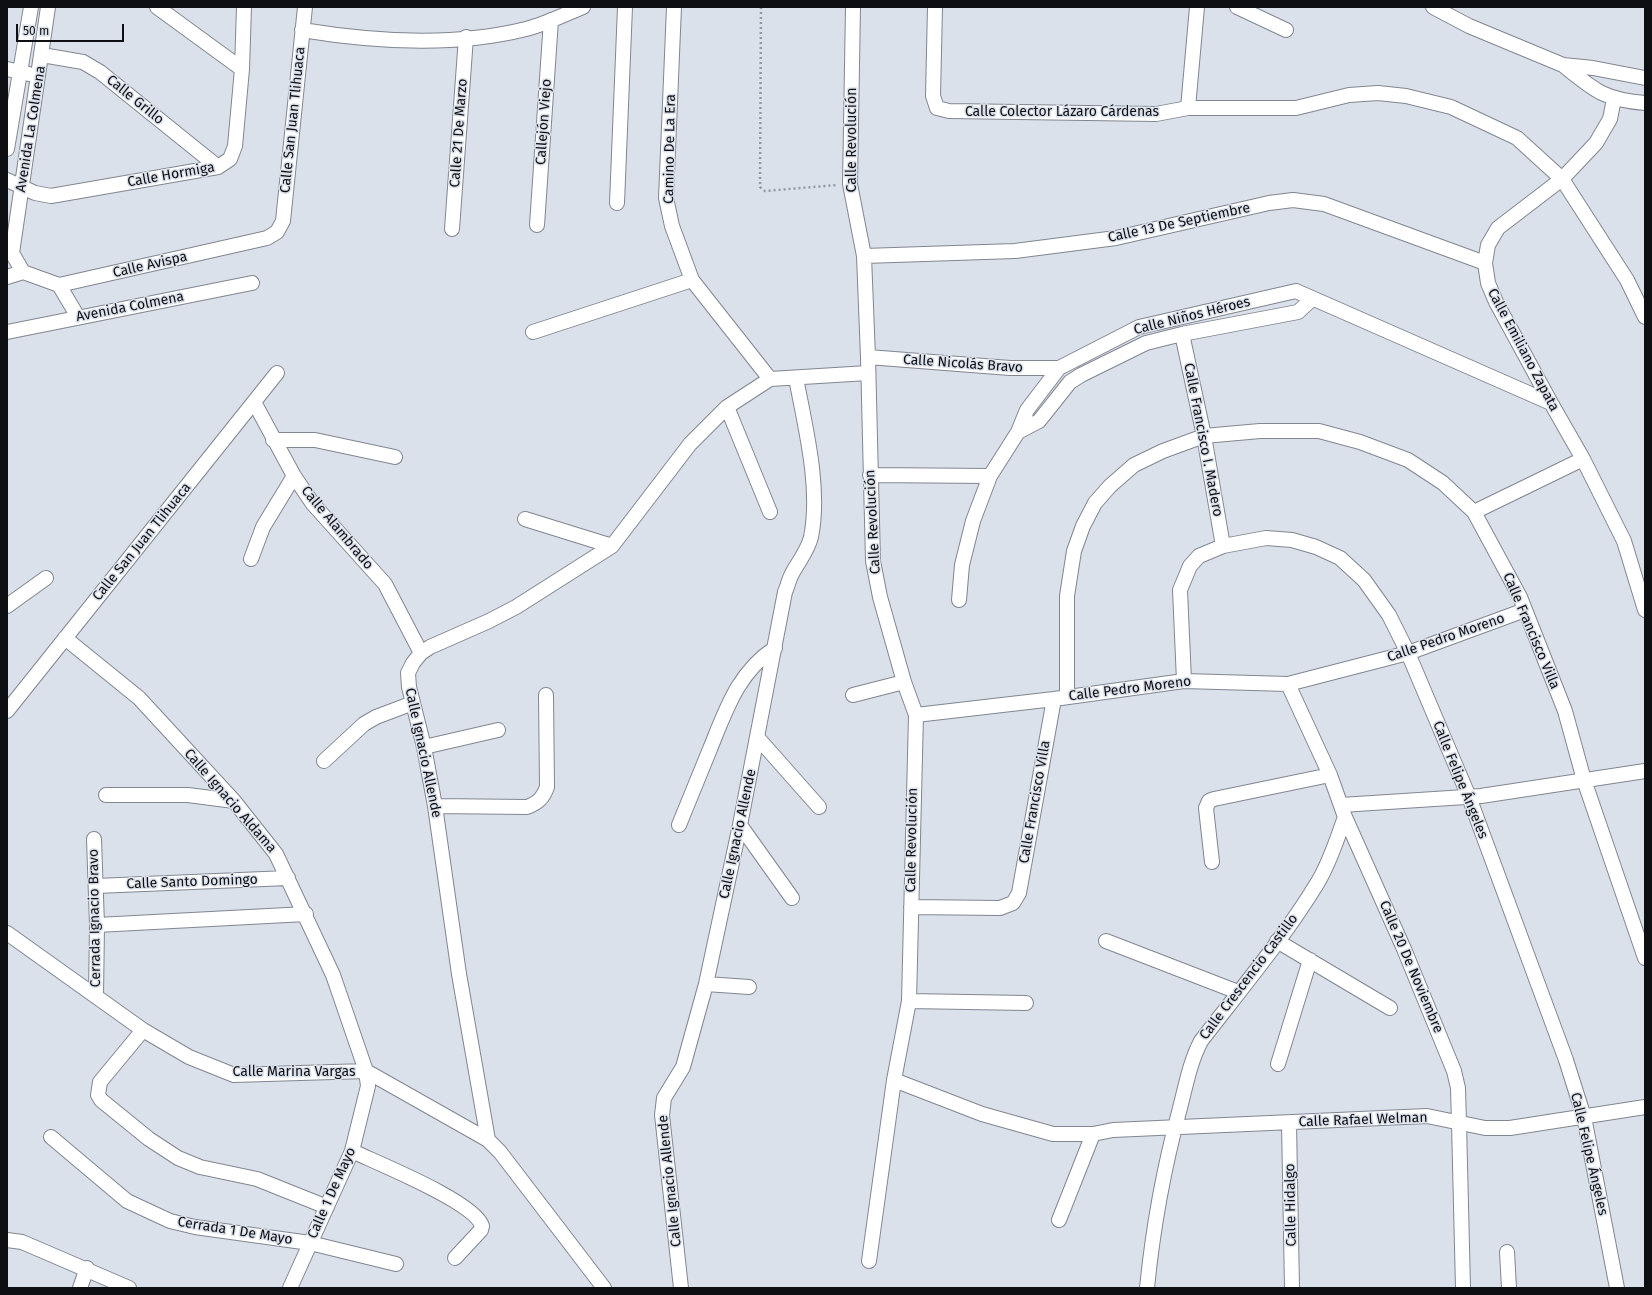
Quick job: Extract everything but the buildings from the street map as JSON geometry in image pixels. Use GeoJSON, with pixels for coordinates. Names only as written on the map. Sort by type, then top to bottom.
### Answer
{"type":"FeatureCollection","features":[{"type":"Feature","properties":{"kind":"street","name":"Avenida La Colmena"},"geometry":{"type":"LineString","coordinates":[[7,149],[14,70],[31,7]]}},
{"type":"Feature","properties":{"kind":"street","name":"Avenida La Colmena"},"geometry":{"type":"LineString","coordinates":[[23,272],[12,253],[48,7]]}},
{"type":"Feature","properties":{"kind":"street"},"geometry":{"type":"LineString","coordinates":[[157,7],[242,69]]}},
{"type":"Feature","properties":{"kind":"street","name":"Calle Hormiga"},"geometry":{"type":"LineString","coordinates":[[7,180],[35,193],[51,196],[218,167],[230,159],[235,146],[242,69],[244,7]]}},
{"type":"Feature","properties":{"kind":"street","name":"Calle San Juan Tlihuaca"},"geometry":{"type":"LineString","coordinates":[[277,232],[282,221],[305,7]]}},
{"type":"Feature","properties":{"kind":"street"},"geometry":{"type":"LineString","coordinates":[[302,30],[341,36],[422,42],[527,28],[583,7]]}},
{"type":"Feature","properties":{"kind":"street"},"geometry":{"type":"LineString","coordinates":[[617,203],[625,7]]}},
{"type":"Feature","properties":{"kind":"street","name":"Camino De La Era"},"geometry":{"type":"LineString","coordinates":[[674,7],[666,198],[672,226],[692,280],[770,379]]}},
{"type":"Feature","properties":{"kind":"street","name":"Calle Revolución"},"geometry":{"type":"LineString","coordinates":[[853,7],[850,184],[864,256],[873,561],[880,596],[904,682],[916,715],[909,1001],[894,1080],[869,1261]]}},
{"type":"Feature","properties":{"kind":"street","name":"Calle Colector Lázaro Cárdenas"},"geometry":{"type":"LineString","coordinates":[[935,7],[933,96],[937,108],[949,111],[1156,114],[1188,108]]}},
{"type":"Feature","properties":{"kind":"street"},"geometry":{"type":"LineString","coordinates":[[1197,7],[1188,108],[1296,108],[1349,95],[1378,93],[1406,96],[1451,107],[1517,138],[1562,179],[1627,280],[1645,317]]}},
{"type":"Feature","properties":{"kind":"street"},"geometry":{"type":"LineString","coordinates":[[1237,7],[1286,30]]}},
{"type":"Feature","properties":{"kind":"street"},"geometry":{"type":"LineString","coordinates":[[1433,7],[1452,18],[1563,65],[1604,95],[1614,99],[1645,103]]}},
{"type":"Feature","properties":{"kind":"street","name":"Callejón Viejo"},"geometry":{"type":"LineString","coordinates":[[537,225],[551,20]]}},
{"type":"Feature","properties":{"kind":"street","name":"Calle 21 De Marzo"},"geometry":{"type":"LineString","coordinates":[[452,229],[466,37]]}},
{"type":"Feature","properties":{"kind":"street","name":"Calle Grillo"},"geometry":{"type":"LineString","coordinates":[[42,55],[83,62],[100,72],[218,167]]}},
{"type":"Feature","properties":{"kind":"street"},"geometry":{"type":"LineString","coordinates":[[1563,65],[1593,68],[1645,78]]}},
{"type":"Feature","properties":{"kind":"street"},"geometry":{"type":"LineString","coordinates":[[14,70],[38,78]]}},
{"type":"Feature","properties":{"kind":"street","name":"Calle Emiliano Zapata"},"geometry":{"type":"LineString","coordinates":[[1614,99],[1610,119],[1596,143],[1562,179],[1498,228],[1488,245],[1485,262],[1488,283],[1496,302],[1551,404],[1583,459],[1624,541],[1645,610]]}},
{"type":"Feature","properties":{"kind":"street","name":"Calle 13 De Septiembre"},"geometry":{"type":"LineString","coordinates":[[864,256],[1015,251],[1116,238],[1269,203],[1293,200],[1324,204],[1485,262]]}},
{"type":"Feature","properties":{"kind":"street","name":"Calle Avispa"},"geometry":{"type":"LineString","coordinates":[[60,285],[267,238],[277,232]]}},
{"type":"Feature","properties":{"kind":"street"},"geometry":{"type":"LineString","coordinates":[[7,276],[23,272],[60,285],[78,317]]}},
{"type":"Feature","properties":{"kind":"street"},"geometry":{"type":"LineString","coordinates":[[533,332],[692,280]]}},
{"type":"Feature","properties":{"kind":"street","name":"Avenida Colmena"},"geometry":{"type":"LineString","coordinates":[[7,332],[252,283]]}},
{"type":"Feature","properties":{"kind":"street","name":"Calle Niños Héroes"},"geometry":{"type":"LineString","coordinates":[[960,600],[962,565],[973,521],[990,476],[1018,432],[1027,410],[1059,368],[1139,327],[1296,291],[1551,404]]}},
{"type":"Feature","properties":{"kind":"street","name":"Calle Niños Héroes"},"geometry":{"type":"LineString","coordinates":[[1018,432],[1039,421],[1063,390],[1081,375],[1146,343],[1182,334],[1298,312],[1312,299]]}},
{"type":"Feature","properties":{"kind":"street","name":"Calle Francisco I. Madero"},"geometry":{"type":"LineString","coordinates":[[1182,334],[1204,436],[1223,546]]}},
{"type":"Feature","properties":{"kind":"street","name":"Calle Nicolás Bravo"},"geometry":{"type":"LineString","coordinates":[[868,357],[1010,368],[1059,368]]}},
{"type":"Feature","properties":{"kind":"street","name":"Calle San Juan Tlihuaca"},"geometry":{"type":"LineString","coordinates":[[7,711],[277,373]]}},
{"type":"Feature","properties":{"kind":"street"},"geometry":{"type":"LineString","coordinates":[[421,653],[516,607],[612,546],[690,444],[726,408],[770,379],[868,373]]}},
{"type":"Feature","properties":{"kind":"street","name":"Calle Ignacio Allende"},"geometry":{"type":"LineString","coordinates":[[681,1288],[662,1115],[664,1098],[683,1067],[706,984],[740,824],[785,592],[792,574],[806,550],[811,537],[813,505],[812,460],[796,378]]}},
{"type":"Feature","properties":{"kind":"street","name":"Calle Alambrado"},"geometry":{"type":"LineString","coordinates":[[254,402],[273,440],[294,476],[314,504],[334,529],[385,584],[421,653]]}},
{"type":"Feature","properties":{"kind":"street"},"geometry":{"type":"LineString","coordinates":[[726,408],[770,512]]}},
{"type":"Feature","properties":{"kind":"street","name":"Calle Francisco Villa"},"geometry":{"type":"LineString","coordinates":[[911,906],[1000,908],[1013,903],[1019,893],[1061,697],[1067,596],[1074,551],[1083,526],[1095,503],[1110,486],[1134,465],[1163,451],[1204,436],[1260,431],[1319,431],[1360,442],[1408,460],[1443,483],[1474,512],[1525,610],[1565,712],[1584,780],[1645,958]]}},
{"type":"Feature","properties":{"kind":"street"},"geometry":{"type":"LineString","coordinates":[[273,440],[315,440],[395,457]]}},
{"type":"Feature","properties":{"kind":"street"},"geometry":{"type":"LineString","coordinates":[[1474,512],[1583,459]]}},
{"type":"Feature","properties":{"kind":"street"},"geometry":{"type":"LineString","coordinates":[[870,475],[990,476]]}},
{"type":"Feature","properties":{"kind":"street"},"geometry":{"type":"LineString","coordinates":[[251,559],[263,527],[294,476]]}},
{"type":"Feature","properties":{"kind":"street"},"geometry":{"type":"LineString","coordinates":[[525,519],[612,546]]}},
{"type":"Feature","properties":{"kind":"street","name":"Calle Felipe Ángeles"},"geometry":{"type":"LineString","coordinates":[[1184,680],[1180,590],[1190,566],[1199,556],[1223,546],[1266,538],[1292,540],[1316,547],[1340,558],[1364,580],[1389,615],[1408,653],[1469,797],[1566,1060],[1584,1117],[1617,1288]]}},
{"type":"Feature","properties":{"kind":"street"},"geometry":{"type":"LineString","coordinates":[[7,606],[46,578]]}},
{"type":"Feature","properties":{"kind":"street","name":"Calle Pedro Moreno"},"geometry":{"type":"LineString","coordinates":[[916,715],[1184,680],[1288,684],[1408,653],[1525,610]]}},
{"type":"Feature","properties":{"kind":"street","name":"Calle Ignacio Aldama"},"geometry":{"type":"LineString","coordinates":[[65,638],[139,698],[234,801],[276,854],[306,914],[333,975],[366,1071]]}},
{"type":"Feature","properties":{"kind":"street"},"geometry":{"type":"LineString","coordinates":[[679,825],[731,696],[746,673],[760,658],[774,648]]}},
{"type":"Feature","properties":{"kind":"street","name":"Calle Ignacio Allende"},"geometry":{"type":"LineString","coordinates":[[421,653],[412,663],[408,673],[408,687],[424,747],[435,806],[459,974],[488,1140]]}},
{"type":"Feature","properties":{"kind":"street"},"geometry":{"type":"LineString","coordinates":[[853,695],[904,682]]}},
{"type":"Feature","properties":{"kind":"street"},"geometry":{"type":"LineString","coordinates":[[1288,684],[1330,775],[1343,811],[1469,797],[1645,771]]}},
{"type":"Feature","properties":{"kind":"street"},"geometry":{"type":"LineString","coordinates":[[435,806],[527,807],[540,801],[547,787],[546,695]]}},
{"type":"Feature","properties":{"kind":"street"},"geometry":{"type":"LineString","coordinates":[[324,761],[364,724],[376,717],[413,703]]}},
{"type":"Feature","properties":{"kind":"street"},"geometry":{"type":"LineString","coordinates":[[424,747],[498,730]]}},
{"type":"Feature","properties":{"kind":"street"},"geometry":{"type":"LineString","coordinates":[[757,736],[820,807]]}},
{"type":"Feature","properties":{"kind":"street"},"geometry":{"type":"LineString","coordinates":[[1212,862],[1206,808],[1209,801],[1330,775]]}},
{"type":"Feature","properties":{"kind":"street"},"geometry":{"type":"LineString","coordinates":[[106,795],[188,795],[234,801]]}},
{"type":"Feature","properties":{"kind":"street","name":"Calle Crescencio Castillo"},"geometry":{"type":"LineString","coordinates":[[1147,1288],[1153,1228],[1174,1128],[1193,1057],[1201,1041],[1277,941],[1319,881],[1331,856],[1343,811]]}},
{"type":"Feature","properties":{"kind":"street","name":"Calle 20 De Noviembre"},"geometry":{"type":"LineString","coordinates":[[1343,811],[1404,949],[1454,1071],[1458,1088],[1463,1288]]}},
{"type":"Feature","properties":{"kind":"street"},"geometry":{"type":"LineString","coordinates":[[740,824],[792,898]]}},
{"type":"Feature","properties":{"kind":"street","name":"Cerrada Ignacio Bravo"},"geometry":{"type":"LineString","coordinates":[[94,840],[97,925],[96,996]]}},
{"type":"Feature","properties":{"kind":"street","name":"Calle Santo Domingo"},"geometry":{"type":"LineString","coordinates":[[96,886],[288,878]]}},
{"type":"Feature","properties":{"kind":"street"},"geometry":{"type":"LineString","coordinates":[[97,925],[306,914]]}},
{"type":"Feature","properties":{"kind":"street","name":"Calle Marina Vargas"},"geometry":{"type":"LineString","coordinates":[[7,933],[143,1030],[189,1058],[234,1074],[366,1071],[488,1140],[500,1152],[604,1288]]}},
{"type":"Feature","properties":{"kind":"street"},"geometry":{"type":"LineString","coordinates":[[1106,941],[1238,992]]}},
{"type":"Feature","properties":{"kind":"street"},"geometry":{"type":"LineString","coordinates":[[1277,941],[1390,1008]]}},
{"type":"Feature","properties":{"kind":"street"},"geometry":{"type":"LineString","coordinates":[[1278,1064],[1310,960]]}},
{"type":"Feature","properties":{"kind":"street"},"geometry":{"type":"LineString","coordinates":[[706,984],[749,987]]}},
{"type":"Feature","properties":{"kind":"street"},"geometry":{"type":"LineString","coordinates":[[909,1001],[1026,1003]]}},
{"type":"Feature","properties":{"kind":"street"},"geometry":{"type":"LineString","coordinates":[[143,1030],[100,1082],[98,1095],[102,1100],[149,1139],[178,1158],[200,1167],[257,1179],[327,1206]]}},
{"type":"Feature","properties":{"kind":"street","name":"Calle 1 De Mayo"},"geometry":{"type":"LineString","coordinates":[[290,1288],[352,1151],[368,1086],[366,1071]]}},
{"type":"Feature","properties":{"kind":"street","name":"Calle Rafael Welman"},"geometry":{"type":"LineString","coordinates":[[894,1080],[982,1114],[1053,1134],[1093,1134],[1113,1130],[1427,1116],[1485,1128],[1510,1128],[1645,1108]]}},
{"type":"Feature","properties":{"kind":"street","name":"Calle Hidalgo"},"geometry":{"type":"LineString","coordinates":[[1289,1123],[1292,1288]]}},
{"type":"Feature","properties":{"kind":"street"},"geometry":{"type":"LineString","coordinates":[[1058,1220],[1093,1134]]}},
{"type":"Feature","properties":{"kind":"street","name":"Cerrada 1 De Mayo"},"geometry":{"type":"LineString","coordinates":[[51,1137],[127,1201],[170,1222],[195,1227],[310,1243],[396,1264]]}},
{"type":"Feature","properties":{"kind":"street"},"geometry":{"type":"LineString","coordinates":[[352,1151],[452,1199],[479,1220],[482,1226],[481,1230],[455,1258]]}},
{"type":"Feature","properties":{"kind":"street"},"geometry":{"type":"LineString","coordinates":[[7,1240],[22,1242],[87,1268],[129,1288]]}},
{"type":"Feature","properties":{"kind":"street"},"geometry":{"type":"LineString","coordinates":[[1507,1252],[1509,1288]]}},
{"type":"Feature","properties":{"kind":"street"},"geometry":{"type":"LineString","coordinates":[[80,1288],[87,1268]]}},
{"type":"Feature","properties":{"kind":"path"},"geometry":{"type":"LineString","coordinates":[[761,7],[760,188],[766,191],[850,184]]}}]}
